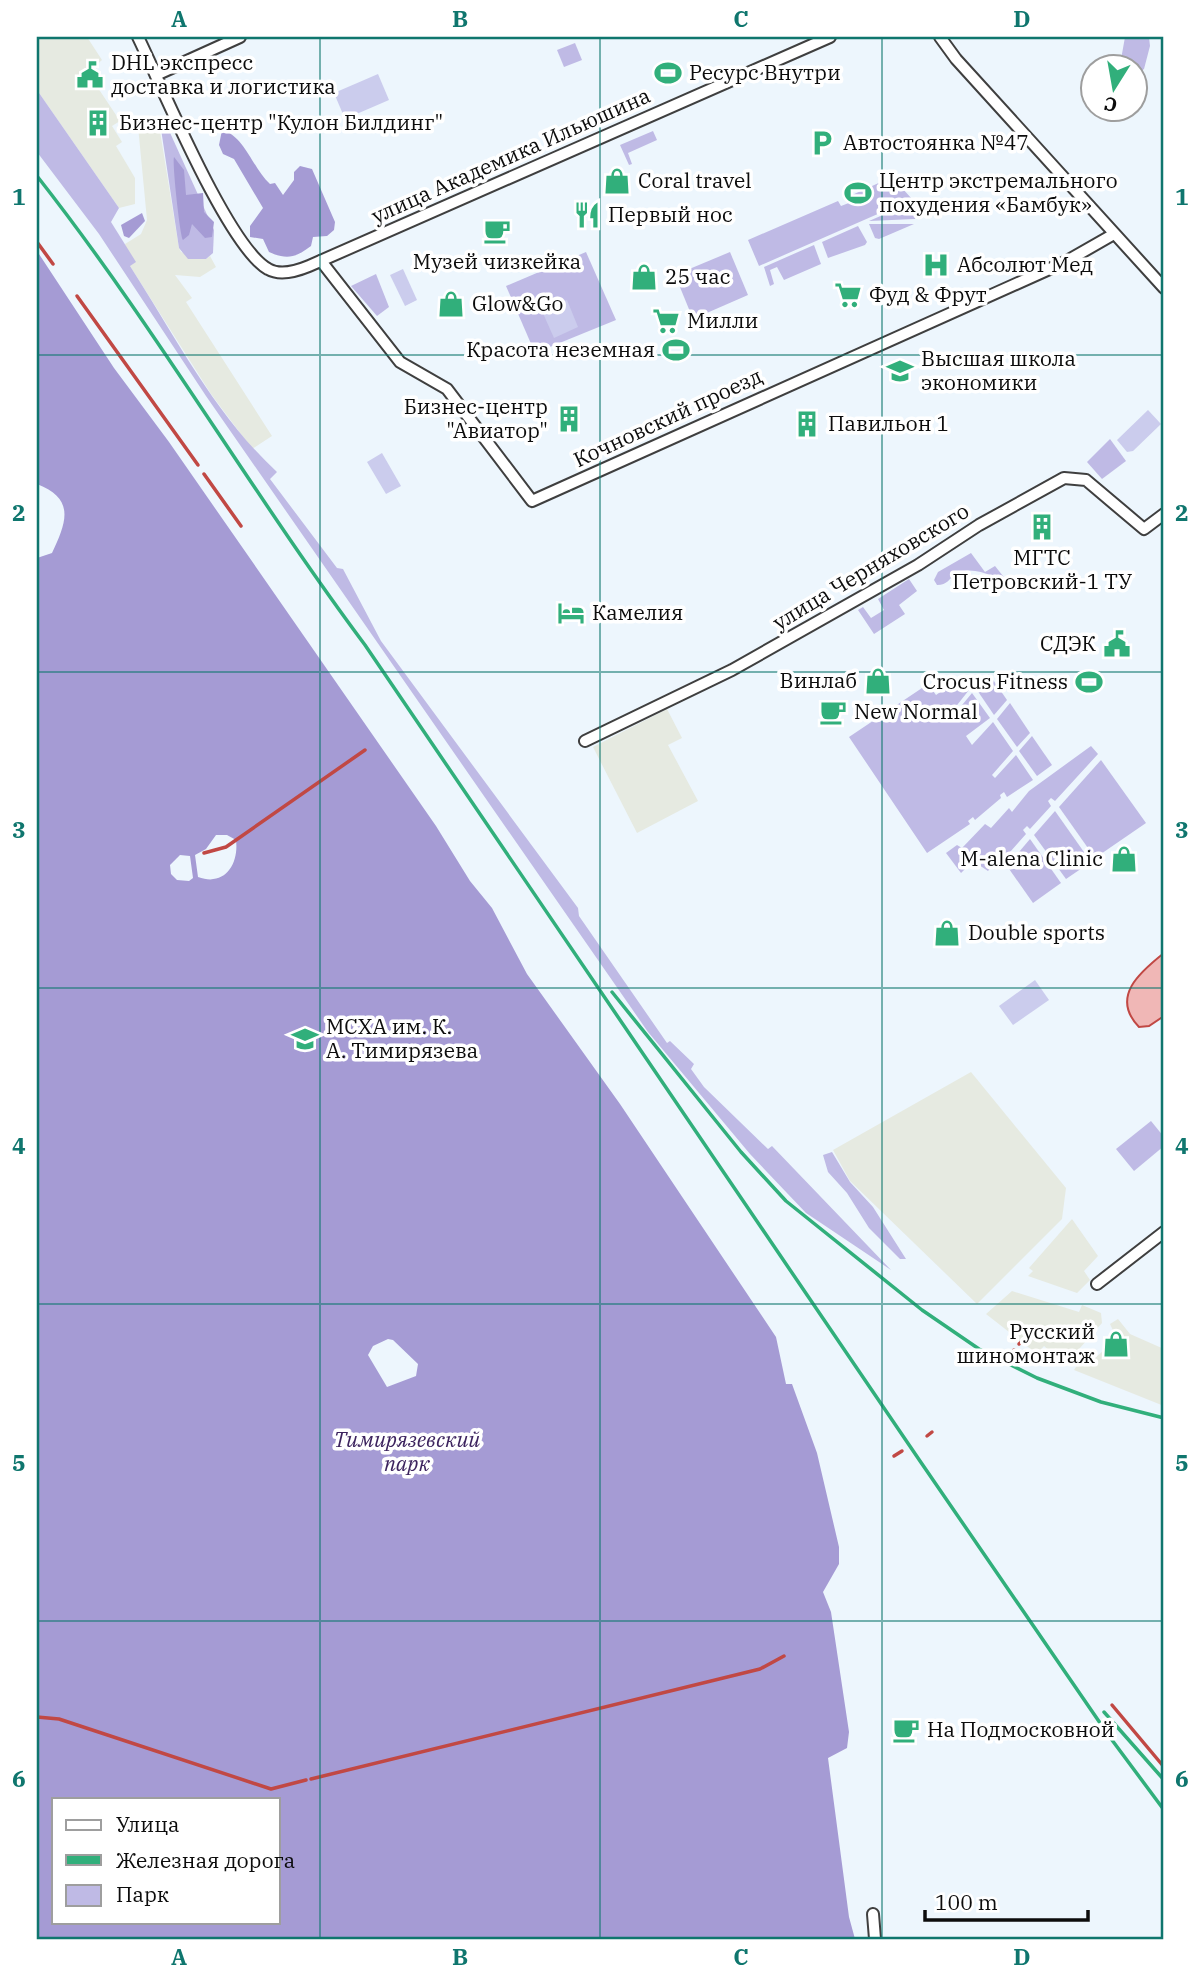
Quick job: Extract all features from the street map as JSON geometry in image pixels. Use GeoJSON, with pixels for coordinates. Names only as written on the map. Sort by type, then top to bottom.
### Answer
{"type":"FeatureCollection","features":[{"type":"Feature","properties":{"kind":"street"},"geometry":{"type":"LineString","coordinates":[[138,37],[156,75],[240,37]]}},
{"type":"Feature","properties":{"kind":"street","name":"улица Академика Ильюшина"},"geometry":{"type":"LineString","coordinates":[[156,75],[228,222],[258,261],[267,269],[283,272],[321,261],[830,37]]}},
{"type":"Feature","properties":{"kind":"street"},"geometry":{"type":"LineString","coordinates":[[940,37],[956,60],[1164,288]]}},
{"type":"Feature","properties":{"kind":"street","name":"Кочновский проезд"},"geometry":{"type":"LineString","coordinates":[[321,261],[406,367],[447,389],[532,501],[1065,262],[1114,234]]}},
{"type":"Feature","properties":{"kind":"street","name":"улица Черняховского"},"geometry":{"type":"LineString","coordinates":[[585,741],[732,670],[918,565],[979,525],[1064,478],[1086,480],[1144,530],[1164,514]]}},
{"type":"Feature","properties":{"kind":"street"},"geometry":{"type":"LineString","coordinates":[[1097,1284],[1162,1239]]}},
{"type":"Feature","properties":{"kind":"street"},"geometry":{"type":"LineString","coordinates":[[873,1914],[875,1939]]}},
{"type":"Feature","properties":{"kind":"shaded area","name":"Бизнес-центр \"Кулон Билдинг\""},"geometry":{"type":"Polygon","coordinates":[[[37,37],[87,37],[102,60],[95,66],[105,83],[98,88],[120,121],[112,126],[122,142],[116,146],[135,178],[135,204],[119,208],[37,90],[37,37]]]}},
{"type":"Feature","properties":{"kind":"shaded area"},"geometry":{"type":"Polygon","coordinates":[[[378,74],[389,100],[345,119],[334,93],[378,74]]]}},
{"type":"Feature","properties":{"kind":"shaded area"},"geometry":{"type":"Polygon","coordinates":[[[158,119],[179,248],[181,252],[206,259],[210,256],[216,267],[200,277],[175,275],[192,298],[186,302],[272,436],[252,449],[211,394],[130,266],[125,244],[141,234],[147,220],[138,126],[158,119]]]}},
{"type":"Feature","properties":{"kind":"shaded area"},"geometry":{"type":"Polygon","coordinates":[[[403,269],[417,300],[405,306],[390,275],[403,269]]]}},
{"type":"Feature","properties":{"kind":"shaded area"},"geometry":{"type":"Polygon","coordinates":[[[567,300],[578,327],[554,338],[542,311],[567,300]]]}},
{"type":"Feature","properties":{"kind":"shaded area"},"geometry":{"type":"Polygon","coordinates":[[[1148,410],[1161,424],[1133,451],[1127,452],[1117,440],[1148,410]]]}},
{"type":"Feature","properties":{"kind":"shaded area"},"geometry":{"type":"Polygon","coordinates":[[[382,453],[401,486],[386,494],[367,462],[382,453]]]}},
{"type":"Feature","properties":{"kind":"shaded area"},"geometry":{"type":"Polygon","coordinates":[[[667,709],[682,738],[668,745],[698,801],[637,833],[593,747],[667,709]]]}},
{"type":"Feature","properties":{"kind":"shaded area"},"geometry":{"type":"Polygon","coordinates":[[[1164,953],[1164,1016],[1149,1026],[1139,1027],[1127,1005],[1128,995],[1138,977],[1164,953]]]}},
{"type":"Feature","properties":{"kind":"shaded area"},"geometry":{"type":"Polygon","coordinates":[[[1035,980],[1049,1000],[1013,1025],[999,1006],[1035,980]]]}},
{"type":"Feature","properties":{"kind":"shaded area"},"geometry":{"type":"Polygon","coordinates":[[[971,1072],[1066,1188],[1062,1219],[977,1304],[850,1181],[833,1150],[971,1072]]]}},
{"type":"Feature","properties":{"kind":"shaded area"},"geometry":{"type":"Polygon","coordinates":[[[1072,1219],[1098,1256],[1084,1271],[1090,1280],[1077,1293],[1028,1276],[1033,1271],[1029,1268],[1072,1219]]]}},
{"type":"Feature","properties":{"kind":"shaded area"},"geometry":{"type":"Polygon","coordinates":[[[1012,1291],[1079,1312],[1082,1305],[1101,1313],[1102,1323],[1072,1357],[1068,1354],[1061,1361],[1044,1346],[1037,1354],[986,1314],[1012,1291]]]}},
{"type":"Feature","properties":{"kind":"shaded area"},"geometry":{"type":"Polygon","coordinates":[[[1118,1319],[1130,1334],[1164,1349],[1164,1406],[1074,1370],[1080,1361],[1088,1364],[1117,1339],[1110,1324],[1118,1319]]]}},
{"type":"Feature","properties":{"kind":"green space"},"geometry":{"type":"Polygon","coordinates":[[[1125,37],[1149,37],[1148,54],[1122,52],[1125,37]]]}},
{"type":"Feature","properties":{"kind":"green space"},"geometry":{"type":"Polygon","coordinates":[[[575,43],[582,60],[564,67],[557,50],[575,43]]]}},
{"type":"Feature","properties":{"kind":"green space"},"geometry":{"type":"Polygon","coordinates":[[[37,90],[119,208],[111,222],[136,262],[130,266],[197,374],[234,426],[277,472],[270,479],[337,568],[343,569],[381,641],[578,908],[579,916],[667,1043],[670,1041],[694,1064],[691,1069],[704,1087],[768,1149],[772,1146],[891,1270],[806,1213],[750,1154],[648,1032],[206,396],[99,234],[37,152],[37,90]]]}},
{"type":"Feature","properties":{"kind":"green space"},"geometry":{"type":"Polygon","coordinates":[[[167,126],[214,230],[213,253],[206,259],[188,259],[179,248],[161,129],[167,126]]]}},
{"type":"Feature","properties":{"kind":"green space"},"geometry":{"type":"Polygon","coordinates":[[[222,130],[237,139],[264,178],[270,184],[275,183],[283,195],[294,180],[294,172],[300,166],[312,169],[335,222],[334,230],[327,236],[313,237],[311,246],[291,256],[269,252],[263,239],[250,237],[250,226],[263,208],[234,159],[223,154],[219,145],[222,130]]]}},
{"type":"Feature","properties":{"kind":"green space"},"geometry":{"type":"Polygon","coordinates":[[[653,131],[657,140],[628,153],[632,164],[629,165],[620,145],[653,131]]]}},
{"type":"Feature","properties":{"kind":"green space"},"geometry":{"type":"Polygon","coordinates":[[[174,157],[184,170],[186,195],[203,193],[204,212],[214,222],[212,237],[205,238],[192,224],[189,235],[183,240],[174,157]]]}},
{"type":"Feature","properties":{"kind":"green space"},"geometry":{"type":"Polygon","coordinates":[[[892,177],[912,199],[759,266],[748,240],[838,201],[841,206],[854,201],[852,195],[892,177]]]}},
{"type":"Feature","properties":{"kind":"green space"},"geometry":{"type":"Polygon","coordinates":[[[915,201],[917,204],[912,207],[916,213],[915,219],[869,221],[915,201]]]}},
{"type":"Feature","properties":{"kind":"green space"},"geometry":{"type":"Polygon","coordinates":[[[142,213],[145,221],[129,238],[124,236],[121,225],[142,213]]]}},
{"type":"Feature","properties":{"kind":"green space"},"geometry":{"type":"Polygon","coordinates":[[[869,224],[914,224],[879,239],[875,238],[869,224]]]}},
{"type":"Feature","properties":{"kind":"green space"},"geometry":{"type":"Polygon","coordinates":[[[858,226],[867,242],[865,245],[828,258],[822,242],[858,226]]]}},
{"type":"Feature","properties":{"kind":"green space"},"geometry":{"type":"Polygon","coordinates":[[[814,245],[821,264],[784,280],[777,267],[770,270],[774,284],[770,286],[764,267],[814,245]]]}},
{"type":"Feature","properties":{"kind":"green space","name":"Тимирязевский парк"},"geometry":{"type":"Polygon","coordinates":[[[37,251],[114,368],[169,442],[436,826],[470,881],[492,908],[527,974],[620,1104],[776,1337],[786,1384],[792,1384],[817,1453],[839,1547],[839,1564],[823,1592],[831,1612],[849,1732],[847,1748],[828,1758],[849,1917],[855,1939],[37,1939],[37,558],[52,553],[64,521],[62,504],[49,490],[37,484],[37,251]],[[216,835],[206,849],[195,855],[198,877],[216,879],[223,876],[232,865],[236,840],[227,835],[216,835]],[[180,855],[170,865],[171,874],[177,880],[189,881],[193,878],[190,856],[180,855]],[[388,1339],[373,1346],[368,1355],[387,1387],[416,1376],[418,1364],[393,1340],[388,1339]]]}},
{"type":"Feature","properties":{"kind":"green space"},"geometry":{"type":"Polygon","coordinates":[[[586,252],[616,320],[535,353],[506,286],[586,252]]]}},
{"type":"Feature","properties":{"kind":"green space"},"geometry":{"type":"Polygon","coordinates":[[[730,252],[748,295],[693,319],[675,275],[730,252]]]}},
{"type":"Feature","properties":{"kind":"green space"},"geometry":{"type":"Polygon","coordinates":[[[376,274],[389,307],[377,316],[351,286],[376,274]]]}},
{"type":"Feature","properties":{"kind":"green space"},"geometry":{"type":"Polygon","coordinates":[[[1110,439],[1126,461],[1102,479],[1087,462],[1110,439]]]}},
{"type":"Feature","properties":{"kind":"green space"},"geometry":{"type":"Polygon","coordinates":[[[971,553],[985,572],[995,566],[1011,586],[977,571],[963,571],[946,583],[937,585],[934,580],[938,572],[971,553]]]}},
{"type":"Feature","properties":{"kind":"green space"},"geometry":{"type":"Polygon","coordinates":[[[909,579],[917,591],[899,605],[905,614],[874,634],[858,610],[863,607],[871,618],[884,610],[878,599],[909,579]]]}},
{"type":"Feature","properties":{"kind":"green space"},"geometry":{"type":"Polygon","coordinates":[[[989,674],[1007,700],[994,715],[977,690],[989,674]]]}},
{"type":"Feature","properties":{"kind":"green space"},"geometry":{"type":"Polygon","coordinates":[[[961,678],[969,690],[950,714],[953,716],[972,693],[990,718],[966,736],[972,745],[993,722],[1013,751],[992,775],[995,778],[1016,755],[1033,780],[1007,797],[1004,792],[1000,795],[1001,798],[975,820],[973,817],[968,821],[970,824],[927,853],[849,737],[928,684],[936,695],[961,678]]]}},
{"type":"Feature","properties":{"kind":"green space"},"geometry":{"type":"Polygon","coordinates":[[[1010,703],[1030,733],[1017,747],[997,719],[1010,703]]]}},
{"type":"Feature","properties":{"kind":"green space"},"geometry":{"type":"Polygon","coordinates":[[[1032,736],[1052,765],[1037,776],[1019,751],[1032,736]]]}},
{"type":"Feature","properties":{"kind":"green space"},"geometry":{"type":"Polygon","coordinates":[[[1091,746],[1098,754],[1055,801],[1051,798],[1048,801],[1051,806],[1030,829],[1027,826],[1023,830],[1026,834],[1003,860],[1000,857],[988,871],[973,861],[961,873],[946,853],[957,845],[962,848],[985,824],[991,828],[1009,808],[1012,812],[1029,791],[1091,746]]]}},
{"type":"Feature","properties":{"kind":"green space"},"geometry":{"type":"Polygon","coordinates":[[[1101,760],[1146,823],[1095,858],[1059,807],[1101,760]]]}},
{"type":"Feature","properties":{"kind":"green space"},"geometry":{"type":"Polygon","coordinates":[[[1055,811],[1091,862],[1066,879],[1034,835],[1055,811]]]}},
{"type":"Feature","properties":{"kind":"green space"},"geometry":{"type":"Polygon","coordinates":[[[1030,839],[1061,883],[1033,903],[1007,866],[1030,839]]]}},
{"type":"Feature","properties":{"kind":"green space"},"geometry":{"type":"Polygon","coordinates":[[[1151,1121],[1164,1137],[1164,1146],[1134,1171],[1116,1149],[1151,1121]]]}},
{"type":"Feature","properties":{"kind":"green space"},"geometry":{"type":"Polygon","coordinates":[[[832,1152],[850,1182],[873,1207],[906,1259],[900,1259],[869,1228],[847,1193],[828,1172],[823,1155],[832,1152]]]}},
{"type":"Feature","properties":{"kind":"waterway"},"geometry":{"type":"LineString","coordinates":[[37,242],[53,264]]}},
{"type":"Feature","properties":{"kind":"waterway"},"geometry":{"type":"LineString","coordinates":[[77,296],[198,465]]}},
{"type":"Feature","properties":{"kind":"waterway"},"geometry":{"type":"LineString","coordinates":[[204,474],[241,526]]}},
{"type":"Feature","properties":{"kind":"waterway"},"geometry":{"type":"LineString","coordinates":[[204,853],[226,847],[365,750]]}},
{"type":"Feature","properties":{"kind":"waterway"},"geometry":{"type":"LineString","coordinates":[[1009,1355],[1014,1350]]}},
{"type":"Feature","properties":{"kind":"waterway"},"geometry":{"type":"LineString","coordinates":[[927,1436],[932,1432]]}},
{"type":"Feature","properties":{"kind":"waterway"},"geometry":{"type":"LineString","coordinates":[[894,1456],[902,1451]]}},
{"type":"Feature","properties":{"kind":"waterway"},"geometry":{"type":"LineString","coordinates":[[311,1779],[760,1669],[784,1656]]}},
{"type":"Feature","properties":{"kind":"waterway"},"geometry":{"type":"LineString","coordinates":[[1112,1705],[1164,1767]]}},
{"type":"Feature","properties":{"kind":"waterway"},"geometry":{"type":"LineString","coordinates":[[37,1717],[59,1719],[271,1789],[306,1780]]}},
{"type":"Feature","properties":{"kind":"waterway"},"geometry":{"type":"LineString","coordinates":[[1163,1784],[1164,1791]]}},
{"type":"Feature","properties":{"kind":"railway"},"geometry":{"type":"LineString","coordinates":[[37,176],[163,350],[920,1461],[1109,1736],[1164,1810]]}},
{"type":"Feature","properties":{"kind":"railway"},"geometry":{"type":"LineString","coordinates":[[612,992],[741,1152],[786,1201],[922,1310],[979,1349],[1037,1378],[1101,1402],[1164,1418]]}},
{"type":"Feature","properties":{"kind":"railway"},"geometry":{"type":"LineString","coordinates":[[1104,1712],[1164,1780]]}},
{"type":"Feature","properties":{"kind":"place","name":"Ресурс Внутри"},"geometry":{"type":"Point","coordinates":[668,73]}},
{"type":"Feature","properties":{"kind":"place","name":"DHL экспресс доставка и логистика"},"geometry":{"type":"Point","coordinates":[90,75]}},
{"type":"Feature","properties":{"kind":"place","name":"Бизнес-центр \"Кулон Билдинг\""},"geometry":{"type":"Point","coordinates":[98,123]}},
{"type":"Feature","properties":{"kind":"place","name":"Автостоянка №47"},"geometry":{"type":"Point","coordinates":[822,143]}},
{"type":"Feature","properties":{"kind":"place","name":"Coral travel"},"geometry":{"type":"Point","coordinates":[617,181]}},
{"type":"Feature","properties":{"kind":"place","name":"Центр экстремального похудения «Бамбук»"},"geometry":{"type":"Point","coordinates":[858,193]}},
{"type":"Feature","properties":{"kind":"place","name":"Первый нос"},"geometry":{"type":"Point","coordinates":[587,215]}},
{"type":"Feature","properties":{"kind":"place","name":"Музей чизкейка"},"geometry":{"type":"Point","coordinates":[497,231]}},
{"type":"Feature","properties":{"kind":"place","name":"Абсолют Мед"},"geometry":{"type":"Point","coordinates":[936,265]}},
{"type":"Feature","properties":{"kind":"place","name":"25 час"},"geometry":{"type":"Point","coordinates":[644,277]}},
{"type":"Feature","properties":{"kind":"place","name":"Фуд & Фрут"},"geometry":{"type":"Point","coordinates":[848,295]}},
{"type":"Feature","properties":{"kind":"place","name":"Glow&Go"},"geometry":{"type":"Point","coordinates":[451,304]}},
{"type":"Feature","properties":{"kind":"place","name":"Милли"},"geometry":{"type":"Point","coordinates":[666,321]}},
{"type":"Feature","properties":{"kind":"place","name":"Красота неземная"},"geometry":{"type":"Point","coordinates":[676,350]}},
{"type":"Feature","properties":{"kind":"place","name":"Высшая школа экономики"},"geometry":{"type":"Point","coordinates":[900,371]}},
{"type":"Feature","properties":{"kind":"place","name":"Бизнес-центр \"Авиатор\""},"geometry":{"type":"Point","coordinates":[569,419]}},
{"type":"Feature","properties":{"kind":"place","name":"Павильон 1"},"geometry":{"type":"Point","coordinates":[807,424]}},
{"type":"Feature","properties":{"kind":"place","name":"МГТС Петровский-1 ТУ"},"geometry":{"type":"Point","coordinates":[1042,527]}},
{"type":"Feature","properties":{"kind":"place","name":"Камелия"},"geometry":{"type":"Point","coordinates":[571,613]}},
{"type":"Feature","properties":{"kind":"place","name":"СДЭК"},"geometry":{"type":"Point","coordinates":[1117,644]}},
{"type":"Feature","properties":{"kind":"place","name":"Винлаб"},"geometry":{"type":"Point","coordinates":[878,681]}},
{"type":"Feature","properties":{"kind":"place","name":"Crocus Fitness"},"geometry":{"type":"Point","coordinates":[1089,682]}},
{"type":"Feature","properties":{"kind":"place","name":"New Normal"},"geometry":{"type":"Point","coordinates":[833,712]}},
{"type":"Feature","properties":{"kind":"place","name":"M-alena Clinic"},"geometry":{"type":"Point","coordinates":[1124,859]}},
{"type":"Feature","properties":{"kind":"place","name":"Double sports"},"geometry":{"type":"Point","coordinates":[947,933]}},
{"type":"Feature","properties":{"kind":"place","name":"МСХА им. К. А. Тимирязева"},"geometry":{"type":"Point","coordinates":[305,1039]}},
{"type":"Feature","properties":{"kind":"place","name":"Русский шиномонтаж"},"geometry":{"type":"Point","coordinates":[1116,1344]}},
{"type":"Feature","properties":{"kind":"place","name":"На Подмосковной"},"geometry":{"type":"Point","coordinates":[906,1730]}}]}
